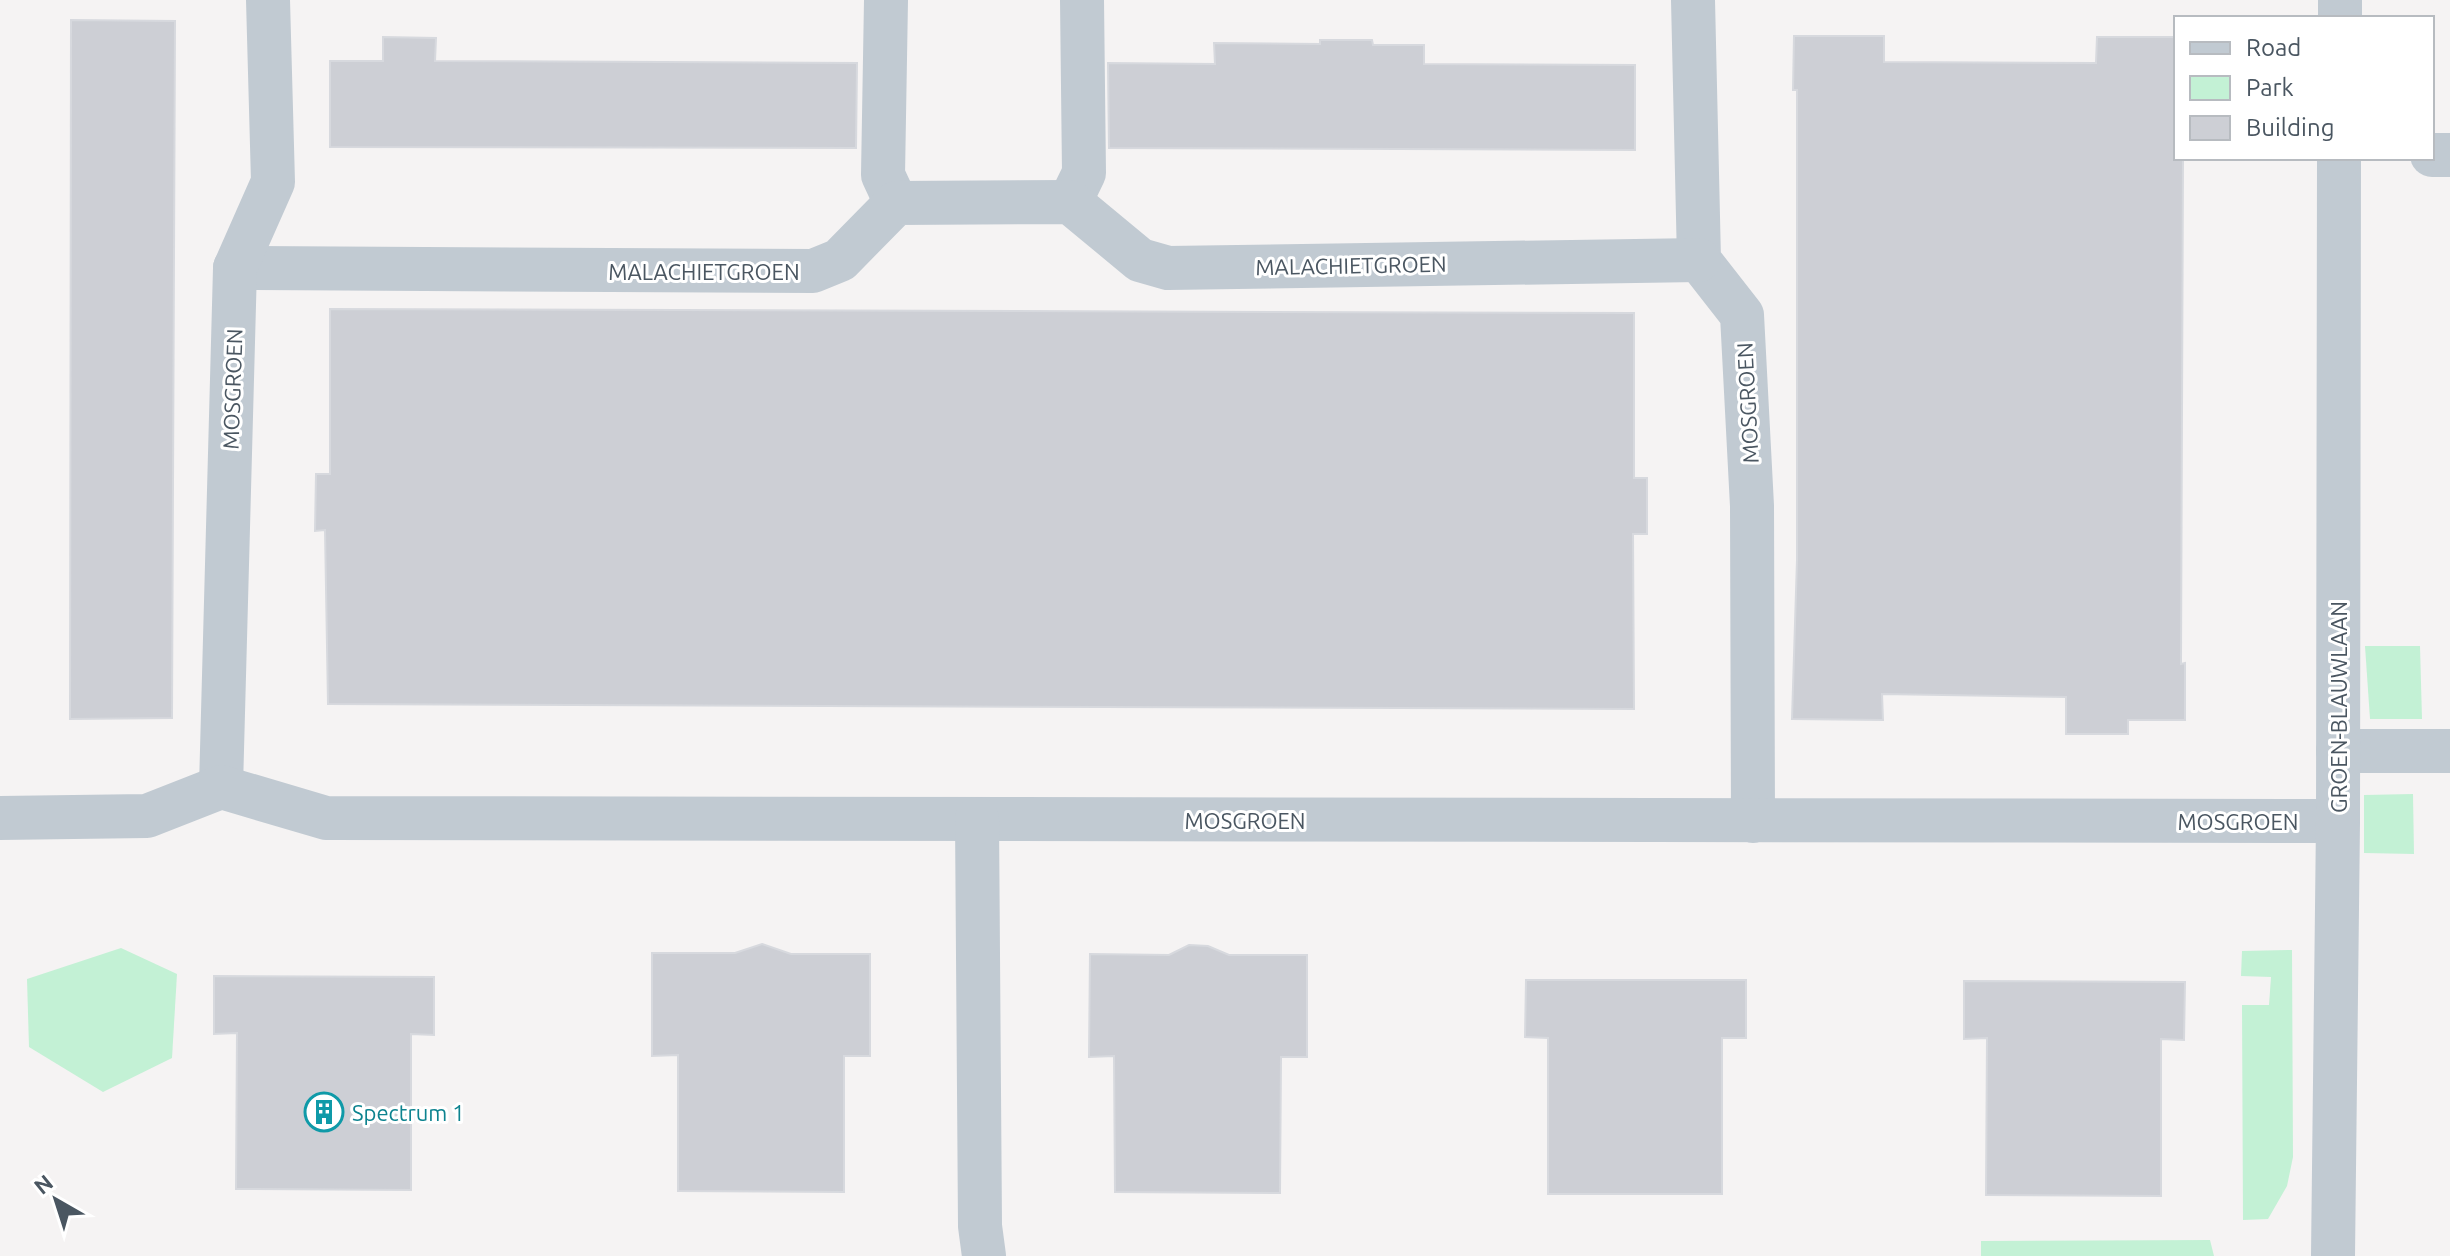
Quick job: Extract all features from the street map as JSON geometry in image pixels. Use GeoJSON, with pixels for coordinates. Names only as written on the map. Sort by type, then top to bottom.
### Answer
{"type":"FeatureCollection","features":[{"type":"Feature","properties":{"kind":"street","name":"MOSGROEN"},"geometry":{"type":"LineString","coordinates":[[268,0],[273,182],[235,268],[221,787],[326,818],[2338,821]]}},
{"type":"Feature","properties":{"kind":"street"},"geometry":{"type":"LineString","coordinates":[[886,0],[883,175],[896,203],[1070,202],[1084,173],[1082,0]]}},
{"type":"Feature","properties":{"kind":"street"},"geometry":{"type":"LineString","coordinates":[[1693,0],[1699,260]]}},
{"type":"Feature","properties":{"kind":"street","name":"GROEN-BLAUWLAAN"},"geometry":{"type":"LineString","coordinates":[[2333,1256],[2338,821],[2339,160]]}},
{"type":"Feature","properties":{"kind":"street","name":"MALACHIETGROEN"},"geometry":{"type":"LineString","coordinates":[[1070,202],[1140,260],[1168,268],[1699,260]]}},
{"type":"Feature","properties":{"kind":"street","name":"MALACHIETGROEN"},"geometry":{"type":"LineString","coordinates":[[235,268],[813,271],[840,260],[896,203]]}},
{"type":"Feature","properties":{"kind":"street","name":"MOSGROEN"},"geometry":{"type":"LineString","coordinates":[[1699,260],[1742,315],[1752,506],[1753,821]]}},
{"type":"Feature","properties":{"kind":"street"},"geometry":{"type":"LineString","coordinates":[[2338,751],[2450,751]]}},
{"type":"Feature","properties":{"kind":"street"},"geometry":{"type":"LineString","coordinates":[[0,818],[147,816],[221,787]]}},
{"type":"Feature","properties":{"kind":"street"},"geometry":{"type":"LineString","coordinates":[[977,819],[980,1226],[984,1256]]}},
{"type":"Feature","properties":{"kind":"green space"},"geometry":{"type":"Polygon","coordinates":[[[2365,646],[2420,646],[2422,719],[2370,719],[2365,646]]]}},
{"type":"Feature","properties":{"kind":"green space"},"geometry":{"type":"Polygon","coordinates":[[[2413,794],[2414,854],[2364,853],[2364,795],[2413,794]]]}},
{"type":"Feature","properties":{"kind":"green space"},"geometry":{"type":"Polygon","coordinates":[[[121,948],[177,974],[172,1058],[103,1092],[29,1047],[27,979],[121,948]]]}},
{"type":"Feature","properties":{"kind":"green space"},"geometry":{"type":"Polygon","coordinates":[[[2292,950],[2293,1157],[2287,1186],[2268,1219],[2243,1220],[2242,1005],[2269,1005],[2271,977],[2241,976],[2242,951],[2292,950]]]}},
{"type":"Feature","properties":{"kind":"green space"},"geometry":{"type":"Polygon","coordinates":[[[2210,1240],[2214,1256],[1981,1256],[1981,1241],[2210,1240]]]}},
{"type":"Feature","properties":{"kind":"building"},"geometry":{"type":"Polygon","coordinates":[[[71,20],[175,21],[172,718],[70,719],[71,20]]]}},
{"type":"Feature","properties":{"kind":"building"},"geometry":{"type":"Polygon","coordinates":[[[1794,36],[1884,36],[1884,62],[2096,63],[2097,37],[2174,37],[2174,160],[2183,160],[2181,664],[2185,663],[2185,720],[2128,720],[2128,734],[2066,734],[2066,697],[1882,694],[1883,720],[1792,719],[1797,560],[1797,90],[1793,90],[1794,36]]]}},
{"type":"Feature","properties":{"kind":"building"},"geometry":{"type":"Polygon","coordinates":[[[383,37],[436,38],[435,61],[857,63],[856,148],[330,147],[330,61],[383,61],[383,37]]]}},
{"type":"Feature","properties":{"kind":"building"},"geometry":{"type":"Polygon","coordinates":[[[1320,40],[1372,40],[1373,45],[1424,45],[1424,64],[1635,65],[1635,150],[1109,148],[1108,63],[1215,64],[1214,43],[1320,44],[1320,40]]]}},
{"type":"Feature","properties":{"kind":"building"},"geometry":{"type":"Polygon","coordinates":[[[330,309],[1634,313],[1634,478],[1647,478],[1647,534],[1633,534],[1634,709],[328,704],[325,530],[315,531],[316,474],[330,474],[330,309]]]}},
{"type":"Feature","properties":{"kind":"building"},"geometry":{"type":"Polygon","coordinates":[[[762,944],[791,954],[870,954],[870,1056],[844,1056],[844,1192],[678,1191],[678,1055],[652,1056],[652,953],[735,953],[762,944]]]}},
{"type":"Feature","properties":{"kind":"building"},"geometry":{"type":"Polygon","coordinates":[[[1189,945],[1208,946],[1229,955],[1307,955],[1307,1057],[1281,1057],[1280,1193],[1115,1192],[1114,1056],[1089,1057],[1090,954],[1169,955],[1189,945]]]}},
{"type":"Feature","properties":{"kind":"building","name":"Spectrum 1"},"geometry":{"type":"Polygon","coordinates":[[[214,976],[434,977],[434,1035],[411,1034],[411,1190],[236,1189],[237,1033],[214,1034],[214,976]]]}},
{"type":"Feature","properties":{"kind":"building"},"geometry":{"type":"Polygon","coordinates":[[[1526,980],[1746,980],[1746,1038],[1722,1038],[1722,1194],[1548,1194],[1548,1038],[1525,1037],[1526,980]]]}},
{"type":"Feature","properties":{"kind":"building"},"geometry":{"type":"Polygon","coordinates":[[[1964,981],[2185,982],[2184,1040],[2161,1039],[2161,1196],[1986,1195],[1987,1038],[1964,1039],[1964,981]]]}},
{"type":"Feature","properties":{"kind":"place","name":"Spectrum 1"},"geometry":{"type":"Point","coordinates":[324,1112]}}]}
